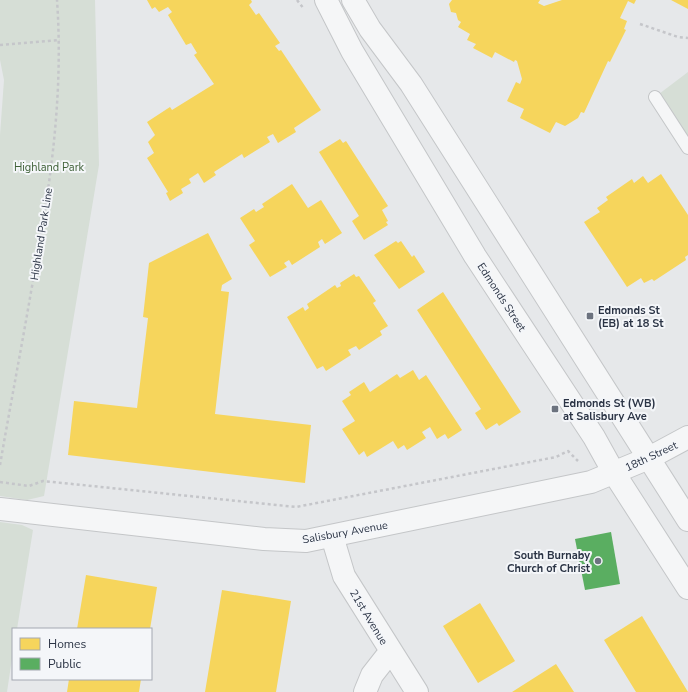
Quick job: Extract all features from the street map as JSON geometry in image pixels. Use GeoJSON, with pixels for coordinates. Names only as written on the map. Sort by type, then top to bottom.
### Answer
{"type":"FeatureCollection","features":[{"type":"Feature","properties":{"kind":"street","name":"Edmonds Street"},"geometry":{"type":"LineString","coordinates":[[326,0],[352,51],[475,256],[594,437],[614,473],[688,588]]}},
{"type":"Feature","properties":{"kind":"street"},"geometry":{"type":"LineString","coordinates":[[353,0],[370,29],[411,84],[688,520]]}},
{"type":"Feature","properties":{"kind":"street","name":"18th Street"},"geometry":{"type":"LineString","coordinates":[[614,473],[649,458],[688,438]]}},
{"type":"Feature","properties":{"kind":"street","name":"Salisbury Avenue"},"geometry":{"type":"LineString","coordinates":[[0,509],[264,539],[306,541],[590,482],[614,473]]}},
{"type":"Feature","properties":{"kind":"street","name":"21st Avenue"},"geometry":{"type":"LineString","coordinates":[[332,536],[344,576],[390,652],[417,692]]}},
{"type":"Feature","properties":{"kind":"street"},"geometry":{"type":"LineString","coordinates":[[365,692],[372,675],[390,652]]}},
{"type":"Feature","properties":{"kind":"lane"},"geometry":{"type":"LineString","coordinates":[[655,97],[688,148]]}},
{"type":"Feature","properties":{"kind":"path","name":"Highland Park Line"},"geometry":{"type":"LineString","coordinates":[[0,465],[40,245],[55,146],[60,40],[57,0]]}},
{"type":"Feature","properties":{"kind":"path"},"geometry":{"type":"LineString","coordinates":[[640,24],[678,37],[688,38]]}},
{"type":"Feature","properties":{"kind":"path"},"geometry":{"type":"LineString","coordinates":[[0,45],[60,40]]}},
{"type":"Feature","properties":{"kind":"path"},"geometry":{"type":"LineString","coordinates":[[0,482],[28,486],[43,481],[296,507],[336,501],[556,457],[568,451],[572,453]]}},
{"type":"Feature","properties":{"kind":"green space","name":"Highland Park"},"geometry":{"type":"Polygon","coordinates":[[[0,0],[95,0],[99,165],[44,496],[27,500],[0,496],[0,135],[4,80],[0,60],[0,0]]]}},
{"type":"Feature","properties":{"kind":"green space"},"geometry":{"type":"Polygon","coordinates":[[[688,72],[688,148],[655,97],[688,72]]]}},
{"type":"Feature","properties":{"kind":"green space"},"geometry":{"type":"Polygon","coordinates":[[[0,522],[22,525],[33,530],[17,628],[12,628],[12,659],[7,692],[0,692],[0,522]]]}},
{"type":"Feature","properties":{"kind":"building: Homes"},"geometry":{"type":"Polygon","coordinates":[[[147,0],[251,0],[252,2],[249,5],[256,15],[259,13],[280,43],[275,46],[279,51],[281,50],[321,110],[294,128],[296,132],[278,143],[273,134],[267,137],[270,142],[244,158],[242,154],[214,172],[216,175],[204,183],[198,173],[189,179],[191,183],[181,189],[183,193],[170,201],[166,193],[168,192],[147,158],[154,153],[148,142],[155,135],[147,122],[170,107],[172,110],[214,84],[194,55],[197,53],[191,43],[186,45],[168,15],[172,12],[168,7],[159,12],[155,7],[152,9],[147,0]]]}},
{"type":"Feature","properties":{"kind":"building: Homes"},"geometry":{"type":"Polygon","coordinates":[[[452,0],[540,0],[538,3],[544,6],[562,0],[636,0],[634,4],[628,1],[620,18],[627,21],[624,29],[626,30],[610,62],[608,61],[584,113],[581,112],[578,118],[565,126],[556,122],[550,133],[520,118],[524,109],[507,101],[516,82],[520,84],[522,79],[517,61],[515,60],[514,62],[495,52],[492,58],[473,48],[476,44],[467,40],[470,34],[458,27],[461,22],[458,20],[456,13],[451,12],[449,4],[452,0]]]}},
{"type":"Feature","properties":{"kind":"building: Homes"},"geometry":{"type":"Polygon","coordinates":[[[671,0],[688,0],[688,9],[671,0]]]}},
{"type":"Feature","properties":{"kind":"building: Homes"},"geometry":{"type":"Polygon","coordinates":[[[340,139],[343,143],[346,141],[388,206],[382,210],[388,221],[386,222],[388,225],[364,240],[352,221],[359,216],[319,152],[340,139]]]}},
{"type":"Feature","properties":{"kind":"building: Homes"},"geometry":{"type":"Polygon","coordinates":[[[661,174],[688,215],[688,255],[685,257],[686,260],[654,281],[652,279],[644,283],[641,278],[627,287],[584,222],[600,212],[597,208],[608,200],[606,197],[632,179],[634,183],[643,176],[648,183],[661,174]]]}},
{"type":"Feature","properties":{"kind":"building: Homes"},"geometry":{"type":"Polygon","coordinates":[[[292,184],[308,208],[321,200],[342,233],[325,244],[322,239],[318,242],[320,247],[292,265],[289,260],[284,263],[287,267],[270,277],[249,245],[255,241],[240,218],[254,209],[256,212],[264,207],[262,204],[292,184]]]}},
{"type":"Feature","properties":{"kind":"building: Homes"},"geometry":{"type":"Polygon","coordinates":[[[208,233],[232,279],[222,285],[221,291],[229,292],[215,414],[311,425],[305,483],[68,455],[74,401],[137,408],[148,318],[143,317],[149,263],[208,233]]]}},
{"type":"Feature","properties":{"kind":"building: Homes"},"geometry":{"type":"Polygon","coordinates":[[[396,241],[398,243],[401,241],[412,257],[414,255],[425,272],[399,289],[374,255],[396,241]]]}},
{"type":"Feature","properties":{"kind":"building: Homes"},"geometry":{"type":"Polygon","coordinates":[[[354,274],[356,277],[359,276],[376,301],[373,303],[388,326],[380,331],[382,335],[359,350],[356,346],[348,350],[351,355],[326,371],[323,366],[317,369],[287,317],[303,307],[305,311],[309,308],[307,304],[335,285],[337,288],[341,286],[340,283],[354,274]]]}},
{"type":"Feature","properties":{"kind":"building: Homes"},"geometry":{"type":"Polygon","coordinates":[[[443,292],[521,412],[499,426],[497,423],[486,430],[475,413],[481,409],[417,310],[443,292]]]}},
{"type":"Feature","properties":{"kind":"building: Homes"},"geometry":{"type":"Polygon","coordinates":[[[413,370],[419,380],[426,375],[462,430],[448,439],[445,434],[437,439],[430,427],[422,432],[426,438],[407,450],[404,445],[398,449],[393,441],[367,457],[364,451],[359,455],[342,429],[355,421],[342,401],[351,395],[349,392],[364,382],[370,392],[397,374],[400,378],[413,370]]]}},
{"type":"Feature","properties":{"kind":"building: Homes"},"geometry":{"type":"Polygon","coordinates":[[[86,575],[157,587],[150,628],[77,628],[86,575]]]}},
{"type":"Feature","properties":{"kind":"building: Homes"},"geometry":{"type":"Polygon","coordinates":[[[222,590],[291,601],[276,692],[205,692],[222,590]]]}},
{"type":"Feature","properties":{"kind":"building: Homes"},"geometry":{"type":"Polygon","coordinates":[[[480,603],[515,661],[478,683],[443,626],[480,603]]]}},
{"type":"Feature","properties":{"kind":"building: Homes"},"geometry":{"type":"Polygon","coordinates":[[[642,616],[688,692],[636,692],[604,640],[642,616]]]}},
{"type":"Feature","properties":{"kind":"building: Homes"},"geometry":{"type":"Polygon","coordinates":[[[556,664],[574,692],[512,692],[556,664]]]}},
{"type":"Feature","properties":{"kind":"building: Homes"},"geometry":{"type":"Polygon","coordinates":[[[69,680],[141,680],[139,692],[67,692],[69,680]]]}},
{"type":"Feature","properties":{"kind":"building: Public","name":"South Burnaby Church of Christ"},"geometry":{"type":"Polygon","coordinates":[[[611,532],[620,584],[585,590],[575,539],[611,532]]]}},
{"type":"Feature","properties":{"kind":"place","name":"Edmonds St (EB) at 18 St"},"geometry":{"type":"Point","coordinates":[590,316]}},
{"type":"Feature","properties":{"kind":"place","name":"Edmonds St (WB) at Salisbury Ave"},"geometry":{"type":"Point","coordinates":[555,409]}},
{"type":"Feature","properties":{"kind":"place","name":"South Burnaby Church of Christ"},"geometry":{"type":"Point","coordinates":[598,561]}}]}
